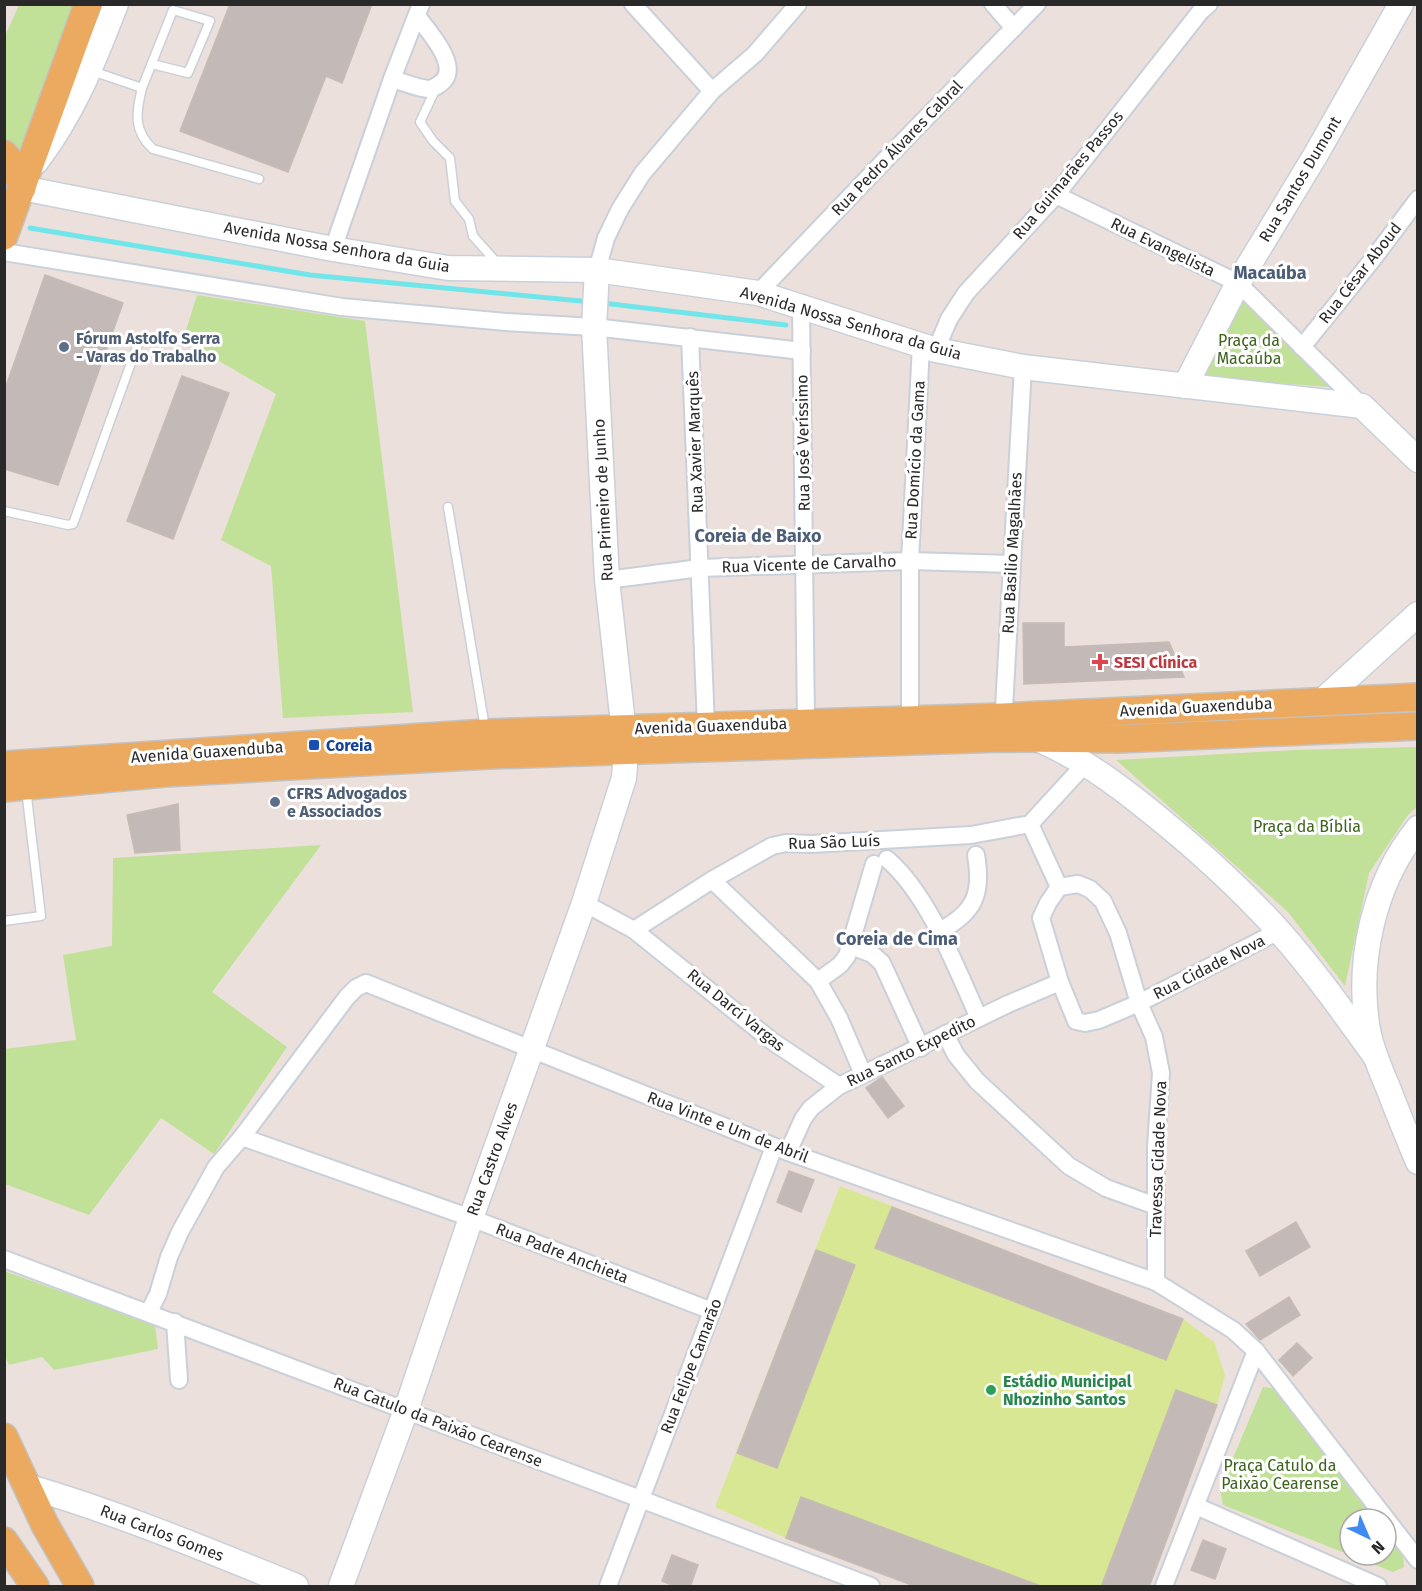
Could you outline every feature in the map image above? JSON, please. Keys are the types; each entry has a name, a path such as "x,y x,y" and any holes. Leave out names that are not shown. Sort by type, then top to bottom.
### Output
{"main road":[{"path":"4,236 24,182 78,67 88,4"},
{"path":"4,154 24,182"},
{"name":"Avenida Guaxenduba","path":"4,765 488,744 1003,728 1322,701 1418,697"},
{"path":"1118,739 1150,729 1297,724 1315,714 1322,701"},
{"name":"Avenida Guaxenduba","path":"624,740 706,726 910,720 1003,728 1035,738 1118,739 1418,726"},
{"name":"Avenida Guaxenduba","path":"15,787 488,744"},
{"path":"4,1437 45,1525 80,1587"},
{"path":"4,1541 36,1587"}],"street":[{"path":"78,67 116,4"},
{"path":"633,4 712,91"},
{"path":"597,277 606,238 620,209 642,174 712,91 755,54 798,4"},
{"path":"993,4 1014,28"},
{"name":"Rua Pedro Álvares Cabral","path":"758,293 1037,4"},
{"name":"Rua Santos Dumont","path":"1185,386 1238,283 1315,156 1401,4"},
{"name":"Rua Guimarães Passos","path":"928,347 966,293 1056,195 1200,7"},
{"path":"392,79 428,88 436,87 446,80 447,59 419,10"},
{"path":"333,249 392,79 419,10"},
{"name":"Avenida Nossa Senhora da Guia","path":"24,182 333,249 448,268 503,268 758,293 928,347 1023,367 1362,406"},
{"name":"Rua Evangelista","path":"1056,195 1238,283 1418,460"},
{"name":"Rua César Aboud","path":"1302,347 1418,199"},
{"path":"4,252 342,307 506,322 594,321 690,338 802,351"},
{"name":"Rua Primeiro de Junho","path":"597,277 594,321 608,580 624,740"},
{"name":"Rua José Veríssimo","path":"801,306 806,723"},
{"name":"Rua Xavier Marquês","path":"690,338 706,726"},
{"name":"Rua Domício da Gama","path":"910,720 910,561 928,347"},
{"name":"Rua Basilio Magalhães","path":"1003,728 1023,367"},
{"name":"Rua Vicente de Carvalho","path":"608,580 700,568 910,561 1012,564"},
{"path":"1322,701 1418,614"},
{"path":"1035,738 1086,763 1178,834 1237,886 1279,931 1330,994 1375,1056"},
{"name":"Rua Castro Alves","path":"341,1587 406,1410 531,1049 585,903 624,778 624,740"},
{"path":"1059,887 1030,824 1086,763"},
{"name":"Rua São Luís","path":"634,930 712,880 772,846 786,843 811,844 971,835 1030,824"},
{"path":"1416,1155 1375,1056 1368,1030 1364,987 1372,922 1385,880 1396,857 1418,828"},
{"path":"938,932 956,923 967,914 973,902 980,876 975,855"},
{"path":"818,981 840,965 847,956 859,911 881,862 900,870 915,891 938,932 979,1018"},
{"path":"712,880 818,981 838,1018 863,1074"},
{"name":"Rua Cidade Nova","path":"1139,1003 1118,933 1103,901 1090,889 1078,884 1059,887 1041,918 1060,982 1076,1021 1085,1023 1139,1003 1279,931"},
{"path":"585,903 634,930"},
{"name":"Rua Darcí Vargas","path":"634,930 772,1041 840,1086"},
{"path":"851,946 872,954 882,963 921,1048"},
{"name":"Rua Vinte e Um de Abril","path":"149,1312 159,1294 169,1257 180,1232 216,1167 242,1137 347,997 366,982 781,1149 1156,1282 1233,1330 1256,1351 1418,1560"},
{"name":"Rua Santo Expedito","path":"781,1149 812,1108 840,1086 921,1048 945,1034 1060,982"},
{"name":"Travessa Cidade Nova","path":"1139,1003 1154,1037 1161,1073 1156,1147 1156,1282"},
{"path":"945,1034 956,1055 977,1081 1069,1166 1106,1188 1156,1206"},
{"name":"Rua Padre Anchieta","path":"242,1137 471,1218 712,1311"},
{"name":"Rua Felipe Camarão","path":"608,1587 712,1311 781,1149"},
{"name":"Rua Catulo da Paixão Cearense","path":"4,1259 872,1587"},
{"path":"175,1322 178,1380"},
{"path":"1164,1587 1256,1351"},
{"name":"Rua Carlos Gomes","path":"26,1486 85,1503 134,1521 296,1587"},
{"path":"1196,1506 1378,1587"}],"lane":[{"path":"152,64 188,73 210,21 173,10 142,88 138,104 138,129 142,140 153,148 259,179"},
{"path":"78,67 142,88"},
{"path":"436,87 420,122 433,141 450,158 455,201 469,219 473,236 503,268"},
{"path":"4,511 68,525 73,524 140,338"},
{"path":"448,507 488,744"},
{"path":"4,921 41,916 15,787"},
{"path":"971,835 975,855"}],"green space":[{"path":"19,5 74,5 18,155 5,143 5,36"},
{"name":"Praça da Macaúba","path":"1240,294 1330,387 1199,377"},
{"path":"197,295 365,321 413,712 283,718 271,566 221,540 276,394 183,340"},
{"name":"Praça da Bíblia","path":"1417,747 1417,807 1408,815 1369,873 1345,986 1288,912 1116,760 1296,750"},
{"path":"321,845 212,992 287,1047 214,1154 161,1118 89,1215 5,1184 5,1049 76,1040 63,955 112,946 113,858"},
{"name":"Estádio Municipal Nhozinho Santos","path":"840,1186 1183,1319 1214,1342 1225,1375 1217,1405 1149,1586 917,1586 786,1538 715,1507"},
{"path":"4,1271 155,1325 158,1349 54,1370 42,1357 9,1365 5,1356"},
{"name":"Praça Catulo da Paixão Cearense","path":"1263,1387 1277,1389 1366,1507 1338,1507 1338,1550 1223,1505 1220,1489"},
{"path":"1398,1550 1403,1556 1404,1567 1393,1572 1381,1567 1398,1567"}],"building":[{"path":"230,4 372,4 342,83 326,76 288,172 180,131"},
{"name":"Fórum Astolfo Serra - Varas do Trabalho","path":"45,275 123,303 58,485 4,469 4,392"},
{"path":"182,376 229,393 173,539 127,521"},
{"name":"SESI Clínica","path":"1023,623 1064,623 1064,647 1169,642 1184,677 1024,684"},
{"path":"178,804 180,850 135,853 127,815"},
{"path":"882,1077 904,1106 888,1118 866,1088"},
{"path":"789,1171 814,1180 801,1212 777,1202"},
{"path":"892,1207 1183,1319 1166,1360 875,1248"},
{"path":"1296,1222 1310,1247 1260,1276 1246,1251"},
{"path":"816,1250 855,1265 777,1468 737,1453"},
{"path":"1289,1297 1300,1315 1260,1340 1246,1324"},
{"path":"1297,1343 1312,1358 1293,1376 1279,1360"},
{"path":"1176,1390 1217,1405 1149,1587 1101,1587"},
{"path":"801,1497 1038,1585 1037,1587 917,1587 786,1538"},
{"path":"1203,1540 1226,1549 1215,1579 1191,1570"},
{"path":"672,1555 698,1565 690,1587 677,1587 662,1581"}],"waterway":[{"path":"30,228 310,275 591,302"},
{"path":"603,303 786,325"}],"place":[{"name":"Fórum Astolfo Serra - Varas do Trabalho","path":"64,347"},
{"name":"SESI Clínica","path":"1100,662"},
{"name":"Coreia","path":"314,745"},
{"name":"CFRS Advogados e Associados","path":"275,802"},
{"name":"Estádio Municipal Nhozinho Santos","path":"991,1390"}],"district":[{"name":"Macaúba","path":"1270,273"},
{"name":"Coreia de Baixo","path":"758,536"},
{"name":"Coreia de Cima","path":"897,939"}]}
